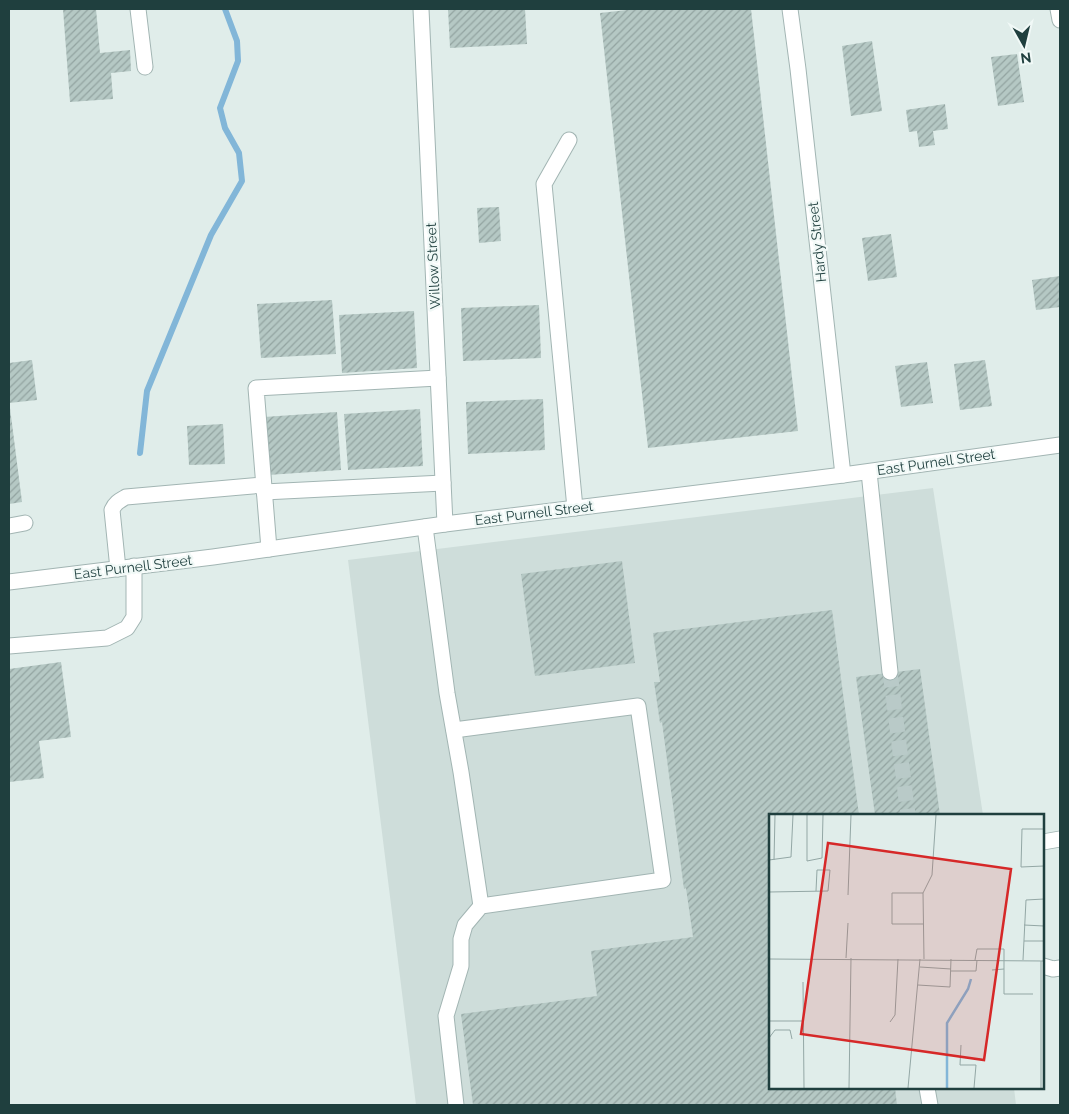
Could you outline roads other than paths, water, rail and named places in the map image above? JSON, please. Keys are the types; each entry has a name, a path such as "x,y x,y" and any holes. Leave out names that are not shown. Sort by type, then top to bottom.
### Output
{"street":[{"path":"138,9 145,67"},
{"name":"Willow Street","path":"421,9 445,524"},
{"name":"Hardy Street","path":"790,9 843,475"},
{"path":"1058,9 1060,20"},
{"path":"569,140 544,184 575,508"},
{"path":"269,549 256,388 438,378"},
{"name":"East Purnell Street","path":"9,582 269,549 445,524 869,472 1060,445"},
{"path":"869,472 890,672"},
{"path":"118,569 112,510 118,501 126,498 264,489 444,483"},
{"path":"9,526 25,523"},
{"path":"425,527 446,683 481,906"},
{"path":"9,646 108,638 126,628 134,617 134,566"},
{"path":"454,730 638,706 663,880 481,906 466,925 461,938 461,966 446,1016 456,1105"},
{"path":"1044,842 1060,839"},
{"path":"1044,966 1053,969 1060,968"},
{"path":"927,1089 930,1105"}],"waterway":[{"path":"140,453 147,391 211,235 242,181 239,153 225,128 220,108 238,61 237,41 225,9"}],"tunnel":[{"path":"890,672 908,814"}]}
